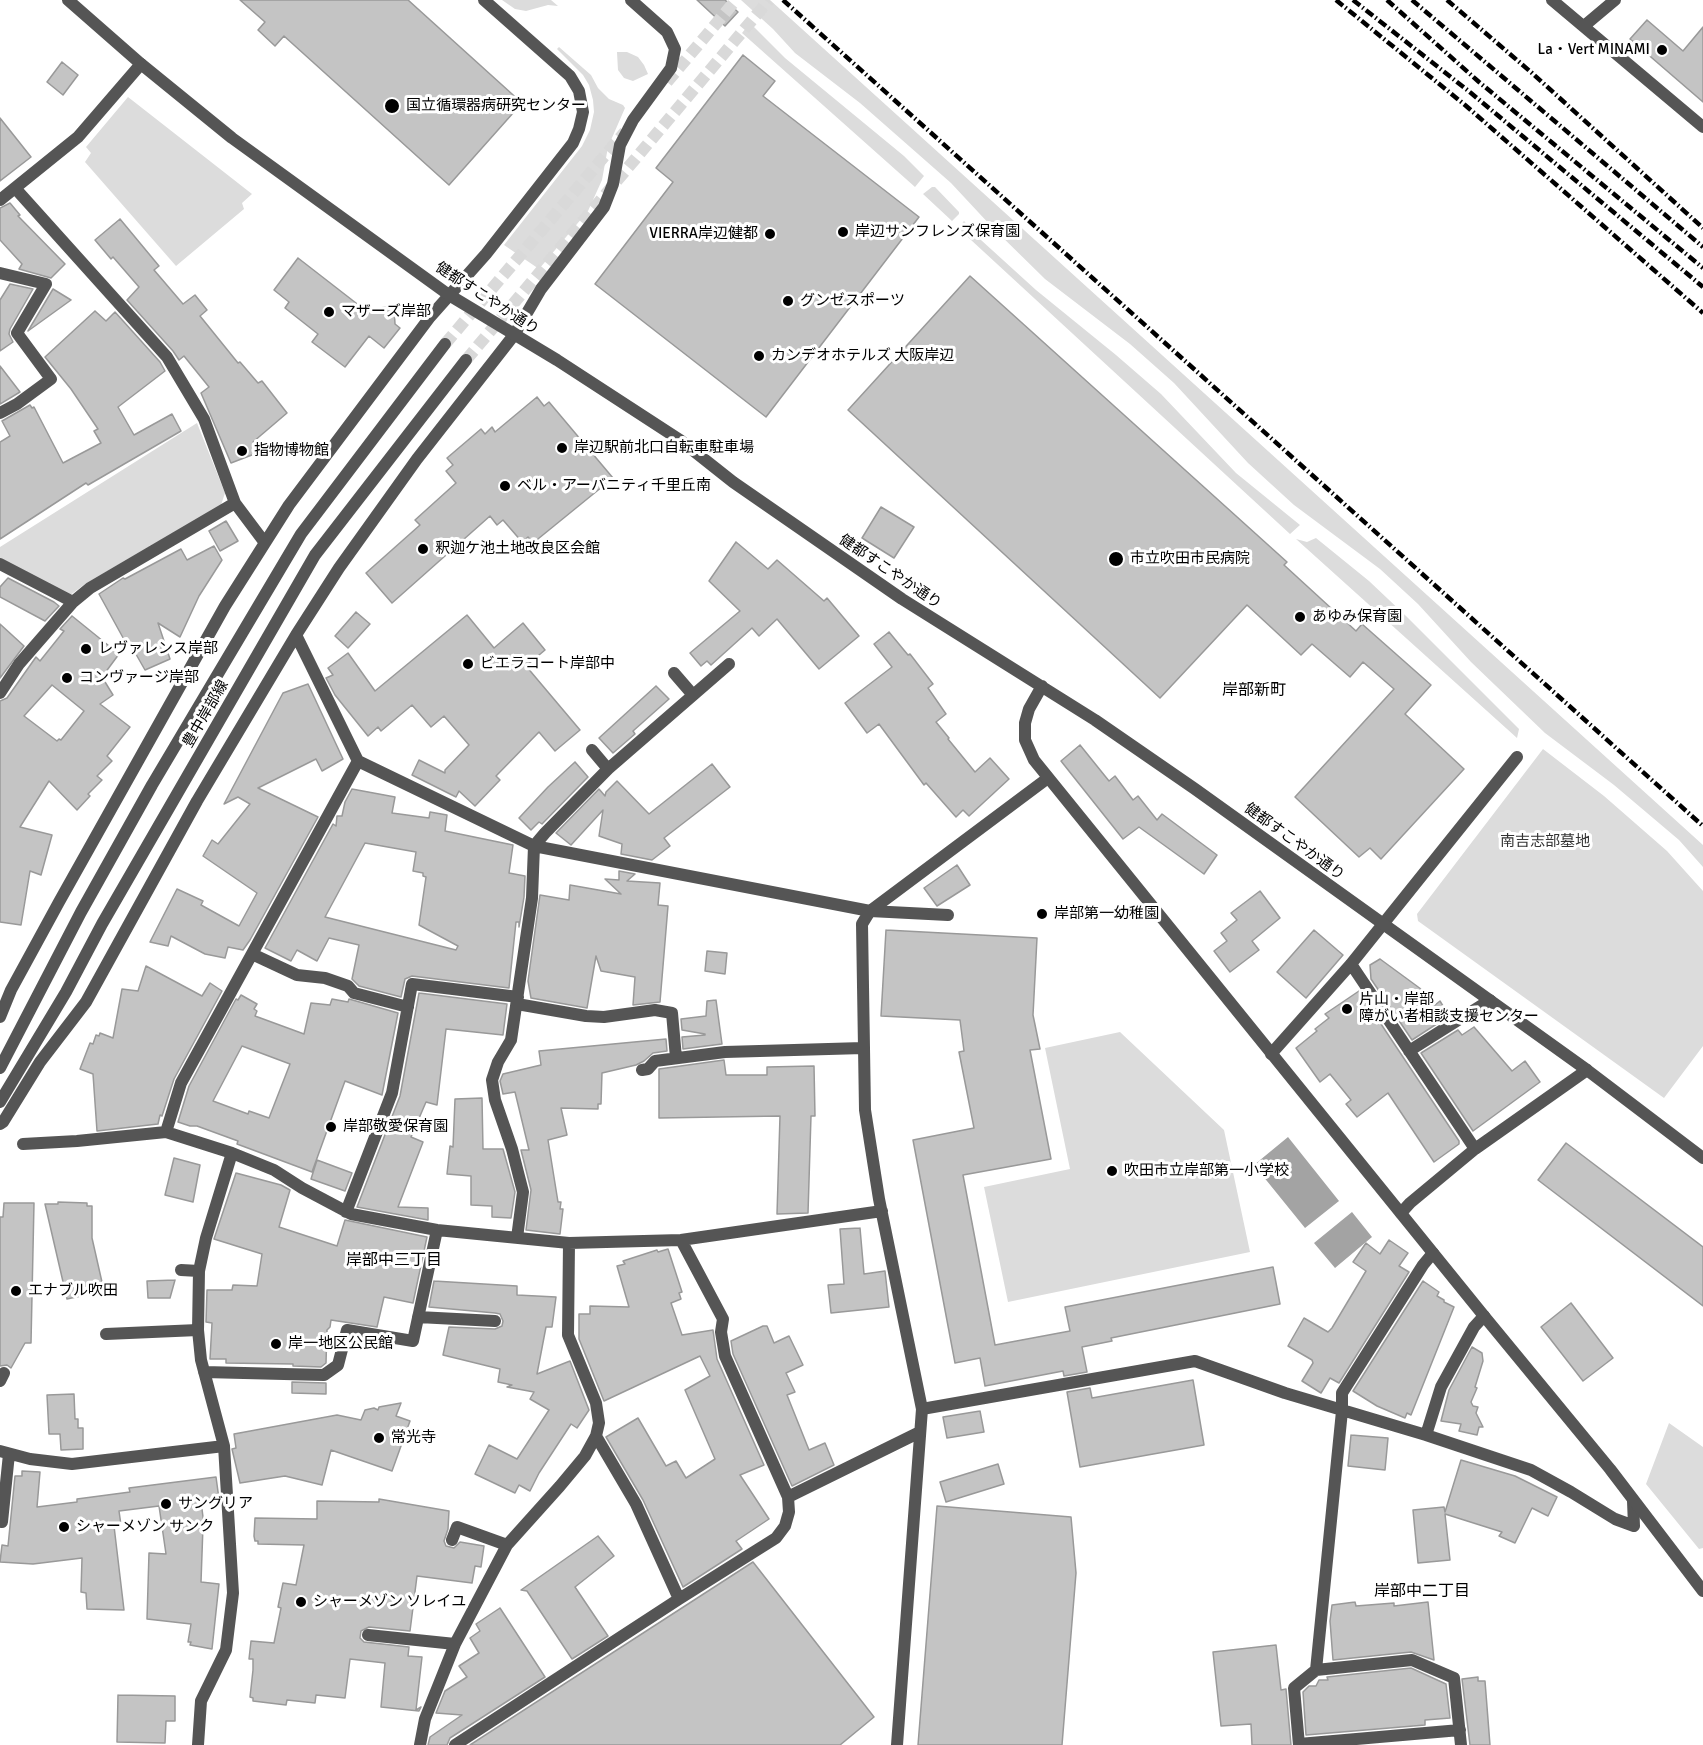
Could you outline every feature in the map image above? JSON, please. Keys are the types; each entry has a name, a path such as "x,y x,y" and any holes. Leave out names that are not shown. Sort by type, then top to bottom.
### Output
{"street":[{"name":"健都すこやか通り","path":"68,0 141,64 232,138 448,295 557,360 680,440 718,471 902,599 1042,686 1195,789 1587,1070 1703,1158"},
{"path":"0,1017 11,990 58,902 225,606 289,505 429,317 486,254 573,143 583,112 579,91 570,76 484,0"},
{"path":"0,1124 40,1062 86,1002 197,801 296,635 339,568 417,459 513,335 541,289 604,207 613,184 620,145 633,120 671,69 675,49 667,32 631,0"},
{"path":"1552,0 1703,127"},
{"path":"1584,26 1615,0"},
{"path":"0,200 78,137 141,64"},
{"path":"15,188 167,357 204,419 235,503 265,543"},
{"path":"0,273 46,284 17,333 51,379 17,404 0,413"},
{"name":"豊中岸部線","path":"0,1068 81,912 152,785 301,534 445,344"},
{"name":"豊中岸部線","path":"0,1102 66,992 102,924 315,555 466,360"},
{"path":"0,693 19,664 73,602 90,588 235,503"},
{"path":"0,564 73,602"},
{"path":"296,635 358,761 534,846 870,911 948,915"},
{"path":"517,1238 523,1192 512,1149 495,1100 492,1080 498,1062 511,1040 532,897 534,846 608,769 729,664"},
{"path":"674,673 693,695"},
{"path":"1042,686 1026,716 1024,735 1034,760 1610,1469 1703,1591"},
{"path":"592,750 608,769"},
{"path":"1271,1054 1351,964 1517,757"},
{"path":"166,1132 181,1083 358,761"},
{"path":"897,1745 922,1408 882,1211 865,1110 862,924 870,911 1048,778"},
{"path":"252,954 297,975 325,978 353,989 354,993 408,1007"},
{"path":"1351,964 1475,1149"},
{"path":"346,1212 392,1093 412,984 517,1001 586,1016 603,1017 655,1010 672,1013 676,1058"},
{"path":"1409,1051 1490,1000"},
{"path":"642,1070 648,1069 655,1060 747,1051 863,1048"},
{"path":"1401,1213 1475,1149 1587,1070"},
{"path":"23,1144 166,1132 232,1153 274,1170 346,1212 437,1230 568,1243 681,1239 882,1211"},
{"path":"198,1745 201,1701 226,1650 233,1593 224,1446 204,1372 198,1330 199,1271 206,1238 232,1153"},
{"path":"204,1372 324,1375 338,1365 347,1330 413,1341 437,1230"},
{"path":"455,1745 776,1538 788,1520 788,1497 725,1356 723,1319 681,1239"},
{"path":"420,1745 425,1719 455,1644 507,1545 585,1456 596,1436 599,1423 596,1402 568,1335 568,1243"},
{"path":"1316,1670 1342,1393 1423,1265 1433,1253"},
{"path":"181,1270 199,1271"},
{"path":"1426,1435 1441,1387 1474,1327 1484,1316"},
{"path":"418,1317 495,1321"},
{"path":"106,1334 198,1330"},
{"path":"922,1408 1195,1361 1342,1411 1426,1435 1531,1470 1615,1519 1634,1526 1633,1501"},
{"path":"788,1497 921,1432"},
{"path":"596,1436 636,1504 679,1599"},
{"path":"3,1522 4,1452 40,1461 72,1464 224,1446"},
{"path":"452,1540 457,1527 507,1545"},
{"path":"368,1635 455,1644"},
{"path":"1460,1730 1299,1744 1294,1688 1316,1670 1412,1660 1454,1678 1460,1730 1461,1745"}],"green space":[{"path":"502,0 551,0 558,6 548,5 526,11 515,9"},
{"path":"741,0 770,0 1703,845 1703,867 1679,840 1614,785 1545,733 1471,662 1418,604 1380,569 1294,505 1248,463 1174,383 1130,344 1045,279 951,183 860,103 795,53"},
{"path":"750,23 785,58 904,156 924,176 915,187 742,33"},
{"path":"559,47 591,75 598,88 609,99 625,108 608,147 602,180 588,211 539,269 504,245 582,146 590,130 594,112 589,85 583,75 557,49"},
{"path":"617,52 627,52 638,57 648,74 633,81 624,78 618,70"},
{"path":"128,97 252,194 242,203 244,209 176,266 85,162 91,153 86,147"},
{"path":"935,187 959,212 952,221 923,194"},
{"path":"964,221 981,240 1036,290 1161,394 1236,473 1300,525 1290,534 958,228"},
{"path":"197,423 225,493 221,505 85,584 69,596 0,560 0,547"},
{"path":"1316,538 1369,581 1406,616 1519,729 1517,738 1296,539 1307,542"},
{"name":"南吉志部墓地","path":"1543,749 1604,796 1667,851 1703,891 1703,1046 1664,1098 1418,921 1417,914"},
{"path":"1120,1032 1224,1130 1250,1252 1008,1302 984,1187 1070,1169 1045,1048"},
{"path":"1669,1423 1703,1447 1703,1548 1699,1549 1646,1484"}],"shaded area":[{"path":"1288,1137 1339,1201 1305,1228 1254,1165"},
{"path":"1352,1212 1372,1237 1335,1268 1314,1243"}],"building":[{"path":"240,0 408,0 522,103 449,185 284,36 275,46 258,30 265,22"},
{"path":"697,0 725,0 738,12 725,26"},
{"name":"La・Vert MINAMI","path":"1647,20 1683,51 1703,27 1703,102 1630,39"},
{"name":"VIERRA岸辺健都","path":"743,55 775,81 763,96 919,217 766,417 595,284 673,182 656,168"},
{"path":"62,62 78,75 63,95 47,82"},
{"path":"0,118 31,157 0,181"},
{"path":"10,203 20,215 18,216 65,264 51,278 19,269 22,264 0,240 0,208"},
{"path":"120,219 159,266 154,270 183,304 195,295 207,310 200,316 238,363 240,362 258,383 262,381 287,413 253,442 257,453 231,463 201,393 209,387 184,356 179,360 127,300 139,287 95,240"},
{"name":"マザーズ岸部","path":"298,258 365,310 394,306 395,324 400,328 384,348 369,336 345,367 312,342 318,334 285,308 289,302 274,290"},
{"path":"970,276 1287,562 1284,565 1356,631 1362,624 1431,685 1405,714 1464,769 1381,859 1370,848 1359,857 1295,797 1394,689 1363,662 1350,677 1312,644 1301,655 1247,605 1160,698 848,410"},
{"path":"10,284 33,289 10,329 9,334 13,342 0,351 0,300"},
{"path":"53,289 71,300 28,331"},
{"path":"95,311 106,321 115,312 160,362 165,371 118,407 134,435 172,414 181,431 88,485 86,483 0,539 0,442 10,436 2,421 30,405 34,407 63,463 101,443 94,431 98,429 71,389 45,357"},
{"path":"0,366 20,392 0,404"},
{"path":"537,397 544,406 549,402 613,478 533,543 528,537 522,542 503,520 497,525 490,516 392,603 366,573 420,525 415,520 456,483 446,471 453,465 447,458 481,429 485,434 492,427 495,432"},
{"path":"881,507 914,527 894,558 862,538"},
{"path":"226,521 238,541 220,551 209,531"},
{"path":"736,542 768,569 777,560 824,601 827,598 859,636 819,669 777,619 759,636 752,628 711,665 707,661 701,666 690,653 740,611 709,581"},
{"path":"214,546 222,560 199,596 180,637 158,623 170,659 145,670 129,642 127,645 99,594 123,578 181,549 187,560"},
{"path":"8,578 59,606 45,621 0,597 0,587"},
{"path":"356,612 370,624 348,648 335,636"},
{"path":"467,615 494,648 523,623 545,650 526,666 580,730 555,751 539,732 496,776 500,780 475,806 459,791 456,797 412,775 419,760 445,773 445,770 469,745 444,716 431,727 412,705 381,731 378,727 368,736 335,695 326,678 333,675 328,668 348,653 375,691"},
{"path":"72,616 119,654 102,677 113,695 100,704 130,727 107,756 112,761 97,776 102,780 77,810 49,781 20,827 52,835 41,875 30,871 21,925 0,922 0,701 7,698 36,657 40,661 64,631 60,629","holes":["52,685 84,711 61,740 57,741 24,716"]},
{"path":"0,624 24,646 0,678"},
{"path":"889,632 908,655 910,654 933,684 928,688 946,714 936,722 948,739 975,772 990,758 1009,779 969,816 963,810 956,817 926,783 924,785 879,724 867,733 845,703 892,667 874,644"},
{"path":"308,684 343,759 322,771 316,759 258,788 318,817 250,940 243,950 228,947 225,958 205,954 171,936 168,946 150,942 177,889 203,901 201,905 239,926 257,893 203,856 212,840 218,844 250,804 238,797 224,804 283,693"},
{"path":"656,686 669,699 633,731 635,734 613,753 599,738"},
{"path":"1080,745 1109,781 1115,776 1133,800 1138,796 1157,820 1162,814 1217,855 1204,874 1139,827 1123,839 1061,761"},
{"path":"575,762 588,777 542,824 539,822 531,830 519,818"},
{"path":"712,764 730,787 664,838 670,846 652,860 621,854 622,844 599,836 603,810 571,845 556,833 599,789 605,796 617,781 649,814"},
{"path":"352,789 395,797 392,813 429,818 430,812 447,815 445,831 513,845 509,873 525,876 519,927 519,922 516,922 509,988 412,976 405,979 401,997 359,986 352,979 359,945 329,938 317,961 297,950 291,961 265,948 333,824 336,826 337,816 342,816 345,802","holes":["365,843 416,852 413,871 423,873 426,877 419,925 458,946 456,950 325,917"]},
{"path":"957,865 970,885 937,906 924,888"},
{"path":"619,871 635,874 627,881 660,883 658,905 668,906 660,1002 633,1005 635,977 601,971 596,956 587,1008 531,998 528,981 540,895 569,900 570,885 621,894 605,879 619,880"},
{"path":"1260,891 1280,918 1252,941 1259,950 1230,972 1214,951 1227,941 1221,933 1237,920 1231,913"},
{"path":"886,930 1037,938 1033,1015 1040,1049 1030,1050 1051,1159 963,1175 995,1345 1070,1331 1065,1307 1273,1267 1280,1304 1111,1338 1112,1341 1082,1347 1087,1372 1064,1376 1063,1371 985,1386 980,1358 955,1363 913,1140 974,1128 959,1052 964,1051 960,1020 881,1016"},
{"path":"1314,930 1343,955 1306,998 1277,972"},
{"path":"707,951 727,953 725,974 705,971"},
{"path":"1380,959 1425,992 1435,1005 1440,1001 1449,1016 1412,1040 1371,979 1370,965"},
{"path":"146,966 202,996 210,983 222,991 174,1079 158,1124 97,1131 93,1074 80,1069 90,1043 93,1044 96,1035 99,1036 100,1033 113,1038 122,989 138,991"},
{"path":"1359,991 1459,1141 1459,1144 1434,1162 1388,1093 1357,1117 1346,1104 1351,1100 1330,1074 1320,1082 1296,1048 1329,1018 1325,1014"},
{"path":"419,993 507,1004 503,1035 446,1029 437,1105 426,1102 411,1137 423,1142 398,1207 428,1208 428,1220 357,1207 400,1096"},
{"path":"241,995 257,1004 254,1009 257,1011 255,1016 304,1034 311,1003 330,1005 332,999 348,1002 349,999 398,1013 382,1095 345,1081 312,1172 237,1144 238,1141 197,1126 178,1122 189,1086 236,999 238,1000","holes":["242,1046 290,1064 269,1118 249,1111 248,1114 213,1101"]},
{"path":"716,1000 722,1044 683,1049 682,1037 705,1034 682,1030 681,1019 706,1016 707,1001"},
{"path":"1474,1027 1512,1071 1525,1061 1540,1082 1473,1131 1421,1053 1458,1030 1462,1035"},
{"path":"666,1039 667,1051 653,1053 636,1065 602,1073 601,1104 598,1104 598,1109 561,1108 567,1135 548,1140 558,1202 561,1202 560,1209 563,1209 560,1234 526,1230 531,1190 521,1150 529,1150 515,1092 503,1094 500,1081 503,1074 541,1065 539,1051"},
{"path":"724,1060 726,1075 767,1075 767,1067 814,1066 815,1116 811,1116 808,1213 777,1214 780,1116 659,1118 659,1069"},
{"path":"482,1098 483,1149 503,1149 515,1192 511,1218 492,1217 492,1206 471,1205 471,1176 447,1174 450,1146 453,1147 455,1099"},
{"path":"1566,1143 1703,1247 1703,1306 1538,1180"},
{"path":"174,1158 200,1165 193,1202 165,1195"},
{"path":"317,1160 352,1173 345,1191 311,1179"},
{"path":"236,1173 281,1185 290,1190 279,1227 337,1246 345,1220 427,1237 413,1303 384,1297 377,1327 331,1320 327,1330 326,1363 321,1367 293,1366 293,1364 226,1363 226,1359 210,1359 212,1323 206,1322 207,1290 232,1290 233,1285 257,1286 262,1254 214,1239"},
{"path":"58,1202 87,1203 87,1206 92,1206 92,1238 104,1291 67,1299 45,1204 58,1204"},
{"name":"エナブル吹田","path":"4,1203 34,1203 31,1343 25,1343 11,1368 7,1365 0,1366 0,1217 3,1217"},
{"path":"860,1228 864,1274 885,1271 889,1307 831,1313 828,1285 844,1284 840,1229"},
{"path":"1389,1240 1408,1253 1399,1266 1409,1272 1339,1383 1330,1378 1321,1393 1302,1381 1313,1363 1312,1360 1288,1346 1304,1318 1328,1332 1332,1328 1366,1271 1353,1262 1366,1243 1380,1254"},
{"path":"668,1249 682,1292 679,1293 681,1299 671,1303 682,1335 713,1330 717,1359 764,1465 740,1475 769,1519 736,1541 742,1549 683,1587 643,1500 606,1437 638,1418 666,1466 676,1461 686,1478 715,1459 685,1390 710,1376 700,1356 604,1401 579,1339 579,1314 590,1314 590,1306 629,1307 617,1266 625,1264 623,1261 657,1250 658,1252"},
{"path":"175,1280 170,1298 148,1298 147,1281"},
{"path":"434,1281 517,1286 517,1295 556,1297 552,1327 546,1327 537,1374 570,1361 589,1410 577,1428 571,1424 530,1491 519,1485 515,1493 475,1474 489,1445 517,1459 549,1410 530,1399 534,1392 507,1387 512,1385 498,1382 500,1369 443,1355 449,1327 495,1329 502,1326 503,1321 500,1314 495,1313 429,1307"},
{"path":"1423,1281 1439,1292 1437,1296 1444,1302 1454,1307 1411,1415 1407,1413 1405,1418 1377,1406 1353,1391"},
{"path":"1571,1303 1613,1358 1583,1381 1541,1327"},
{"path":"767,1326 774,1343 789,1336 803,1365 786,1373 795,1392 787,1395 809,1450 825,1443 834,1465 792,1486 733,1354 731,1341"},
{"path":"1472,1347 1482,1353 1483,1361 1475,1387 1477,1388 1471,1402 1473,1406 1478,1407 1476,1413 1483,1427 1479,1427 1477,1435 1459,1431 1461,1424 1441,1421 1449,1390"},
{"path":"1193,1380 1204,1445 1080,1467 1067,1392 1090,1388 1092,1398"},
{"path":"292,1382 326,1383 326,1394 292,1393"},
{"path":"74,1394 75,1419 78,1419 78,1428 83,1428 83,1449 61,1450 60,1434 49,1434 47,1395"},
{"path":"401,1403 396,1416 410,1421 392,1471 331,1450 322,1485 285,1476 240,1483 232,1449 236,1448 234,1434 337,1415 361,1420 365,1410 374,1408 378,1410 379,1407"},
{"path":"980,1411 984,1432 947,1438 943,1417"},
{"path":"1351,1435 1388,1438 1385,1470 1348,1466"},
{"path":"1461,1460 1515,1476 1557,1497 1548,1516 1532,1508 1515,1543 1499,1536 1502,1532 1445,1514 1450,1560 1418,1563 1413,1510 1444,1507 1445,1512"},
{"path":"998,1464 1004,1484 946,1502 940,1482"},
{"path":"22,1471 40,1472 37,1507 130,1492 129,1488 216,1477 219,1499 201,1501 204,1525 201,1582 219,1584 212,1649 190,1645 191,1642 188,1642 191,1624 147,1619 149,1553 166,1554 159,1506 119,1511 121,1525 114,1526 124,1610 87,1609 86,1593 81,1592 82,1558 33,1564 0,1562 2,1545 8,1546 15,1476 22,1476"},
{"path":"379,1499 449,1511 448,1529 444,1541 446,1546 454,1548 460,1542 484,1546 481,1567 475,1566 472,1583 417,1576 410,1631 369,1627 361,1631 360,1638 364,1642 409,1647 408,1656 422,1657 416,1710 421,1707 419,1711 381,1707 385,1663 350,1659 345,1698 316,1695 315,1703 287,1700 286,1705 253,1701 250,1697 253,1670 253,1659 249,1659 251,1641 274,1643 283,1583 296,1585 304,1545 258,1544 254,1536 255,1518 317,1519 317,1501 379,1502"},
{"path":"937,1506 1071,1517 1076,1573 1062,1745 918,1745"},
{"path":"598,1536 614,1556 575,1587 608,1636 572,1659 527,1591 521,1590"},
{"path":"753,1562 874,1717 840,1745 470,1745"},
{"path":"1355,1602 1356,1606 1394,1603 1394,1606 1428,1602 1434,1660 1411,1652 1333,1660 1330,1621 1332,1605"},
{"path":"500,1608 545,1677 450,1738 447,1745 428,1745 430,1737 462,1715 436,1713 445,1691 467,1677 459,1666 479,1653 470,1638 480,1631 476,1624"},
{"path":"1276,1645 1281,1690 1286,1689 1291,1745 1252,1745 1251,1724 1221,1726 1213,1652"},
{"path":"1411,1668 1446,1684 1450,1718 1425,1720 1425,1725 1306,1735 1303,1692 1309,1686 1316,1686 1319,1680 1328,1680 1327,1677"},
{"path":"1478,1677 1478,1681 1485,1681 1490,1745 1470,1745 1462,1679"},
{"path":"118,1695 175,1696 175,1721 166,1721 165,1743 117,1742"}],"tunnel":[{"path":"667,82 736,0"},
{"path":"466,360 769,0"},
{"path":"445,344 625,132"}],"railway":[{"path":"783,0 1703,826"},
{"path":"1336,0 1465,105 1703,313"},
{"path":"1353,0 1471,93 1703,287"},
{"path":"1387,0 1479,82 1703,268"},
{"path":"1412,0 1703,247"},
{"path":"1447,0 1532,73 1703,228"}],"place":[{"name":"La・Vert MINAMI","path":"1662,50"},
{"name":"国立循環器病研究センター","path":"392,106"},
{"name":"岸辺サンフレンズ保育園","path":"843,232"},
{"name":"VIERRA岸辺健都","path":"770,234"},
{"name":"グンゼスポーツ","path":"788,301"},
{"name":"マザーズ岸部","path":"329,312"},
{"name":"カンデオホテルズ 大阪岸辺","path":"759,356"},
{"name":"岸辺駅前北口自転車駐車場","path":"562,448"},
{"name":"指物博物館","path":"242,451"},
{"name":"ベル・アーバニティ千里丘南","path":"505,486"},
{"name":"釈迦ケ池土地改良区会館","path":"423,549"},
{"name":"市立吹田市民病院","path":"1116,559"},
{"name":"あゆみ保育園","path":"1300,617"},
{"name":"レヴァレンス岸部","path":"86,649"},
{"name":"ビエラコート岸部中","path":"468,664"},
{"name":"コンヴァージ岸部","path":"67,678"},
{"name":"岸部第一幼稚園","path":"1042,914"},
{"name":"片山・岸部 障がい者相談支援センター","path":"1347,1009"},
{"name":"岸部敬愛保育園","path":"331,1127"},
{"name":"吹田市立岸部第一小学校","path":"1112,1171"},
{"name":"エナブル吹田","path":"16,1291"},
{"name":"岸一地区公民館","path":"276,1344"},
{"name":"常光寺","path":"379,1438"},
{"name":"サングリア","path":"166,1504"},
{"name":"シャーメゾン サンク","path":"64,1527"},
{"name":"シャーメゾン ソレイユ","path":"301,1602"}],"district":[{"name":"岸部新町","path":"1254,691"},
{"name":"岸部中三丁目","path":"394,1261"},
{"name":"岸部中二丁目","path":"1422,1592"}]}
